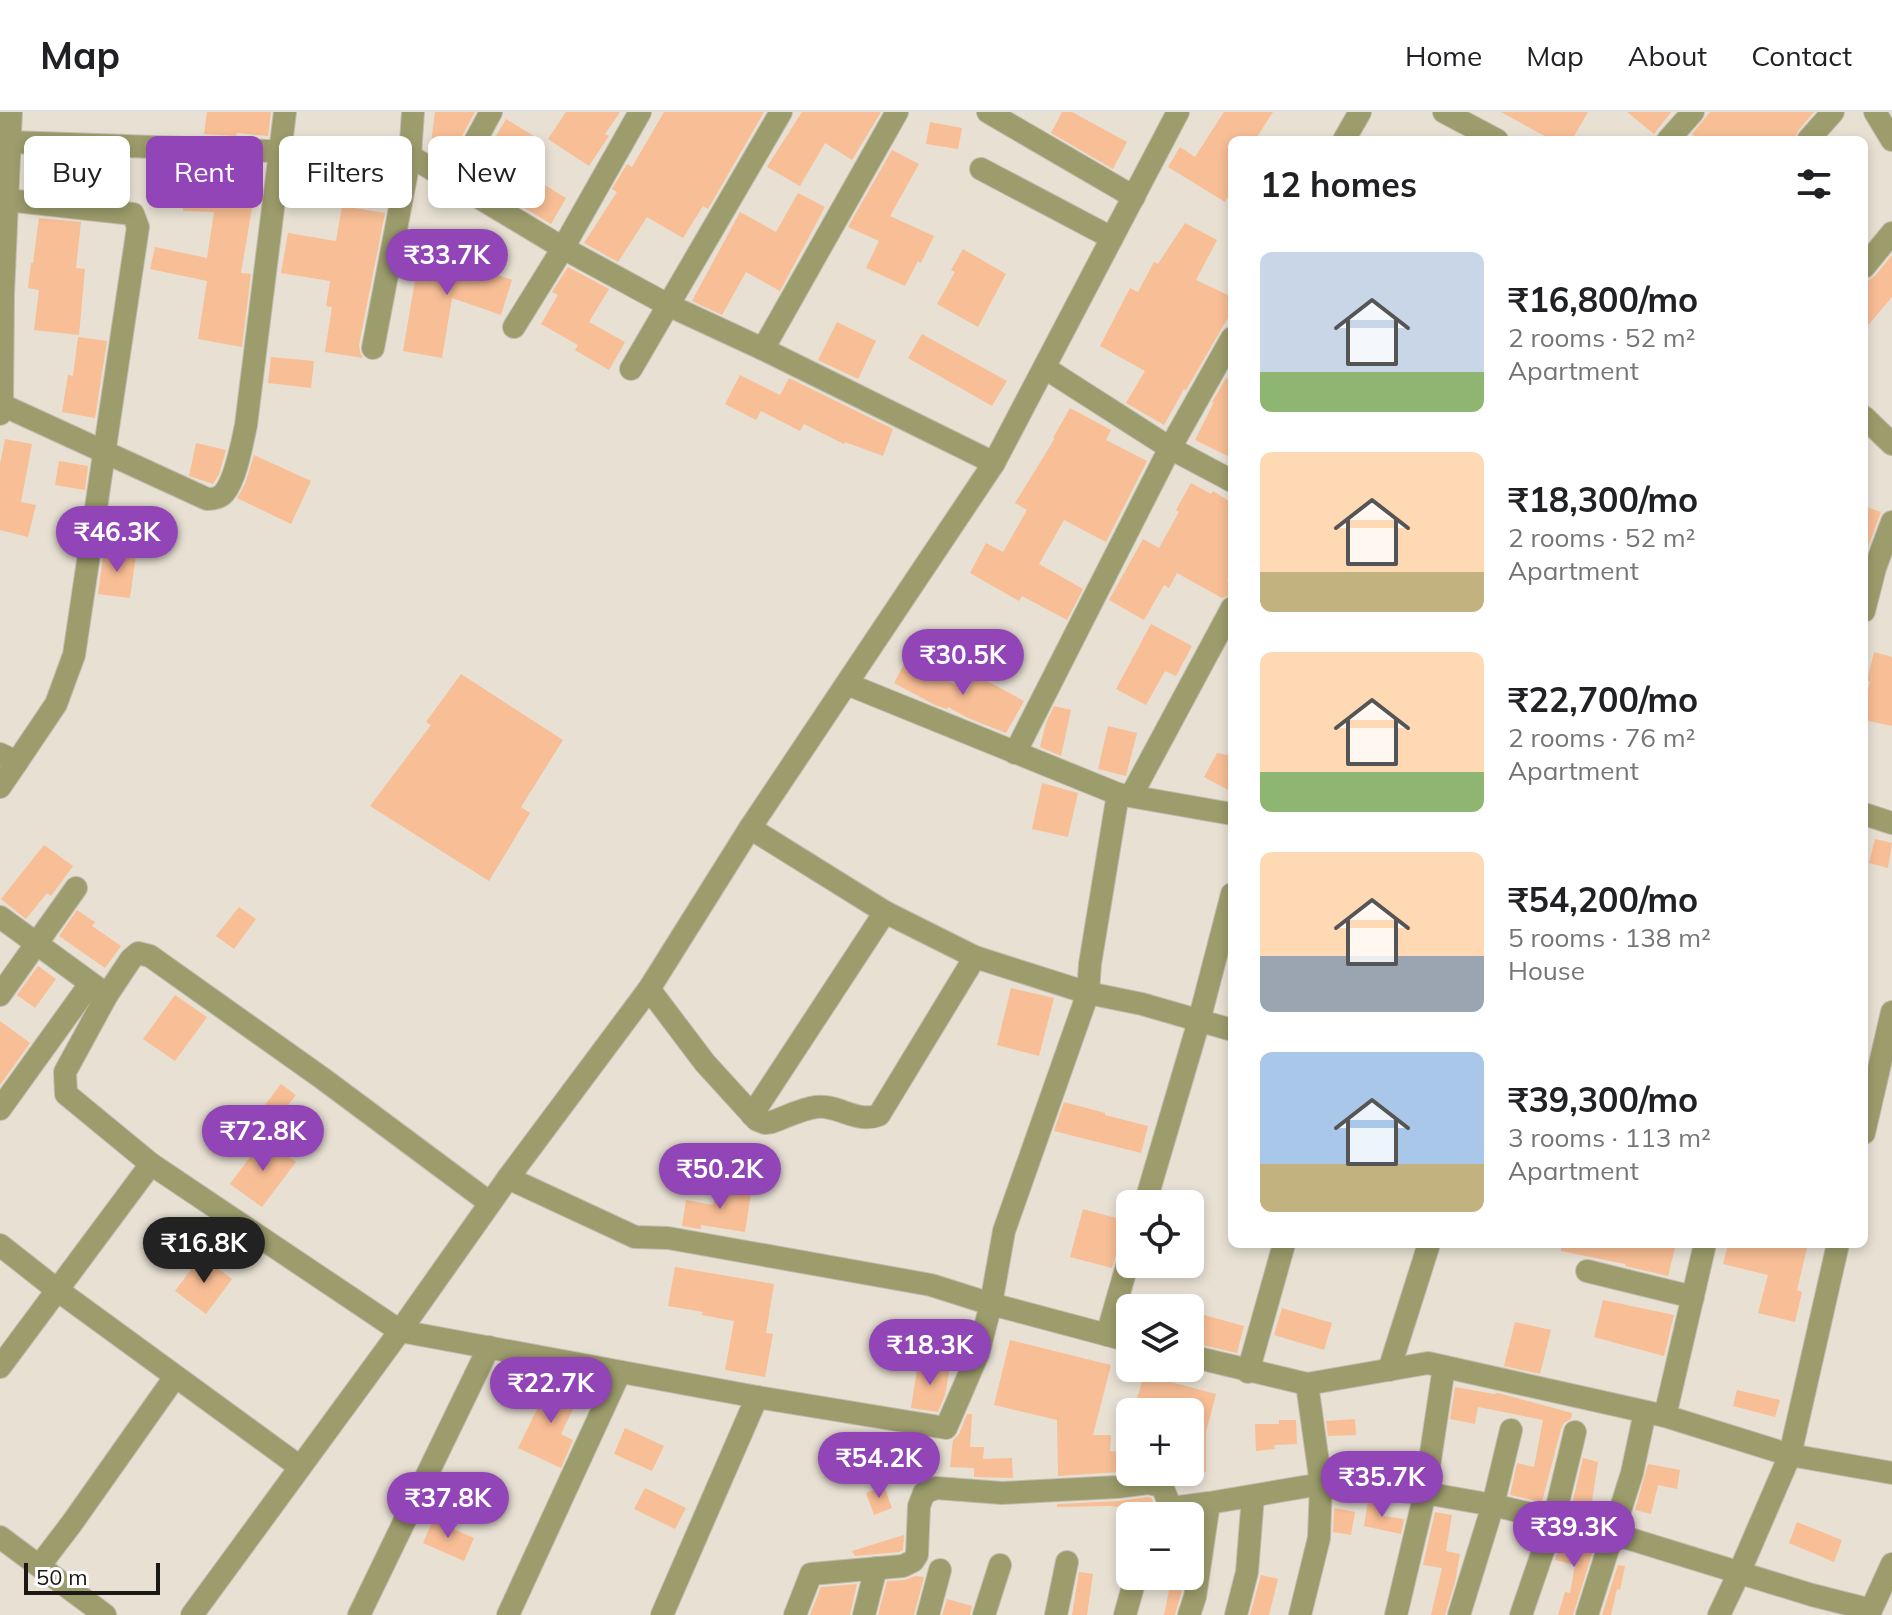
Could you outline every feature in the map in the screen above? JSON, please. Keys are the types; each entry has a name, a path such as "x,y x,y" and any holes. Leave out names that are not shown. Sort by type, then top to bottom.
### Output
{"street":[{"path":"11,112 1,408 207,499 215,499 224,493 237,466 246,425 279,167"},
{"path":"283,136 285,112"},
{"path":"411,136 413,112"},
{"path":"478,136 491,112"},
{"path":"514,327 640,112"},
{"path":"631,369 781,112"},
{"path":"763,349 897,112"},
{"path":"988,112 1014,118 1134,197"},
{"path":"192,1615 508,1178 649,989 750,828 994,463 1178,112"},
{"path":"1346,136 1360,112"},
{"path":"1444,112 1489,136"},
{"path":"1672,136 1693,112"},
{"path":"1812,136 1833,112"},
{"path":"1875,112 1892,140"},
{"path":"10,142 279,151"},
{"path":"981,169 1112,238"},
{"path":"0,787 8,758 56,704 74,655 138,227 133,214 7,200"},
{"path":"373,348 400,208"},
{"path":"496,208 668,305 994,463"},
{"path":"1868,262 1892,233"},
{"path":"1015,753 1170,448 1228,345"},
{"path":"1045,368 1170,448 1228,479"},
{"path":"1868,421 1892,444"},
{"path":"1870,567 1892,522"},
{"path":"98,990 65,1072 66,1094 151,1164 400,1331 757,1397 946,1428 978,1354 1004,1231 1088,993 1090,964 1124,795 1228,615"},
{"path":"847,684 1124,795 1228,813"},
{"path":"1868,815 1892,823"},
{"path":"750,828 885,912 975,957 1088,993 1142,1004 1228,1029"},
{"path":"0,995 76,888"},
{"path":"1149,1190 1228,909"},
{"path":"752,1115 885,912"},
{"path":"0,917 98,990"},
{"path":"0,1109 98,990 138,953 150,956 322,1078 490,1203"},
{"path":"649,989 705,1063 757,1120 765,1123 815,1107 871,1118 879,1115 975,957"},
{"path":"1868,1116 1892,1012"},
{"path":"0,1367 151,1164"},
{"path":"508,1178 635,1237 668,1238 931,1285 1116,1337"},
{"path":"0,1245 300,1467"},
{"path":"1248,1372 1283,1248"},
{"path":"1389,1370 1428,1248"},
{"path":"1587,1615 1693,1297 1704,1248"},
{"path":"1719,1615 1790,1455 1837,1248"},
{"path":"1587,1271 1693,1297"},
{"path":"1107,1335 1123,1278"},
{"path":"359,1615 489,1347"},
{"path":"1204,1360 1307,1384 1428,1363 1655,1414 1790,1455 1892,1473"},
{"path":"1396,1615 1425,1493 1444,1367"},
{"path":"508,1615 620,1372"},
{"path":"40,1565 175,1377"},
{"path":"1300,1615 1319,1538 1321,1484 1307,1384"},
{"path":"662,1615 757,1397"},
{"path":"1459,1615 1493,1505 1511,1430"},
{"path":"1521,1615 1554,1519 1575,1432"},
{"path":"795,1615 811,1574 903,1566 916,1559 919,1506 924,1493 936,1488 1002,1493 1148,1483 1162,1486 1163,1502"},
{"path":"1204,1504 1321,1484 1425,1493 1493,1505 1614,1534 1870,1613 1892,1564"},
{"path":"1236,1615 1247,1572 1253,1496"},
{"path":"1189,1615 1195,1597 1209,1503"},
{"path":"0,1537 105,1615"},
{"path":"1056,1615 1067,1562"},
{"path":"984,1615 1000,1565"},
{"path":"864,1615 876,1568"},
{"path":"928,1615 940,1570"},
{"path":"1125,1615 1132,1590"}],"building":[{"path":"207,112 271,112 268,136 204,134"},
{"path":"435,112 475,112 462,136 432,136"},
{"path":"566,112 620,112 605,134 609,136 589,166 548,139"},
{"path":"664,112 764,112 708,209 703,206 683,238 647,217 618,262 584,243 617,192 612,189 627,164 632,167"},
{"path":"802,112 881,112 852,160 825,143 800,186 767,167"},
{"path":"1062,112 1072,112 1127,142 1113,169 1051,133"},
{"path":"1224,112 1273,112 1258,136 1228,136 1228,197 1225,202 1168,167 1180,147 1195,157"},
{"path":"1501,112 1588,112 1574,136 1545,136"},
{"path":"1627,112 1671,112 1654,134"},
{"path":"1710,112 1814,112 1796,136 1692,134"},
{"path":"506,119 534,136 496,136"},
{"path":"930,122 962,128 958,149 926,144"},
{"path":"892,150 919,164 890,216 934,236 905,286 866,268 879,241 848,227"},
{"path":"545,185 566,198 551,224 525,208 545,208"},
{"path":"798,193 825,207 780,291 746,272 722,315 692,301 740,212 776,232"},
{"path":"183,208 252,208 241,273 251,274 242,347 198,339 207,281 150,269 155,247 207,258 214,212 183,211"},
{"path":"342,208 385,213 359,345 363,358 325,352 332,307 326,306 330,281 281,273 288,233 336,241"},
{"path":"39,218 81,222 76,268 85,269 79,335 34,330 39,290 28,288"},
{"path":"1185,223 1217,240 1196,280 1228,295 1228,318 1164,425 1126,403 1145,371 1100,346 1130,288 1138,292 1154,262 1158,264"},
{"path":"421,245 459,251 458,261 512,280 501,315 452,298 442,358 403,351"},
{"path":"963,249 1006,274 978,327 937,304 955,272 951,270"},
{"path":"1892,255 1892,297 1868,325 1868,280"},
{"path":"568,267 609,289 589,322 625,342 609,370 575,350 578,345 541,324 558,295 552,292"},
{"path":"837,322 876,341 858,379 818,360"},
{"path":"922,334 1007,381 992,406 908,358"},
{"path":"78,337 107,341 95,418 62,412 68,375 73,376"},
{"path":"271,357 314,361 311,388 268,383"},
{"path":"740,375 780,395 789,378 893,429 883,456 844,444 804,424 800,431 761,411 756,420 725,404"},
{"path":"1228,379 1228,456 1195,440 1212,402"},
{"path":"1070,408 1111,430 1106,440 1147,461 1106,542 1064,520 1039,564 1083,589 1067,620 1022,596 1019,601 970,573 986,543 1003,552 1027,510 1015,503"},
{"path":"5,439 32,444 21,502 36,505 28,537 0,530 0,464"},
{"path":"196,443 226,450 213,484 189,476"},
{"path":"254,455 311,481 291,524 237,498"},
{"path":"59,461 88,466 85,490 55,485"},
{"path":"1191,483 1228,500 1228,596 1222,598 1177,573 1169,588 1164,585 1144,620 1109,600 1143,539 1159,548 1179,512 1176,510"},
{"path":"1868,507 1881,512 1868,547"},
{"path":"104,551 136,555 130,598 98,594"},
{"path":"1151,624 1192,646 1176,676 1165,671 1146,705 1116,689"},
{"path":"1874,652 1892,657 1892,726 1868,721 1868,677"},
{"path":"907,659 967,691 976,675 1024,701 1006,733 948,707 935,705 894,683"},
{"path":"461,674 563,740 521,807 530,813 489,881 370,806 431,725 426,722"},
{"path":"1054,706 1071,710 1061,756 1040,747"},
{"path":"1108,726 1137,733 1126,776 1098,769"},
{"path":"1217,753 1228,755 1228,790 1204,777"},
{"path":"1042,783 1078,793 1068,837 1032,829"},
{"path":"1875,839 1892,843 1888,868 1869,863"},
{"path":"44,845 73,866 51,896 47,893 26,919 1,899"},
{"path":"239,907 256,919 234,949 216,936"},
{"path":"77,910 95,922 92,926 121,946 105,968 59,936"},
{"path":"38,966 56,979 35,1008 17,995"},
{"path":"1011,988 1054,998 1039,1056 997,1045"},
{"path":"175,995 207,1017 175,1061 143,1039"},
{"path":"0,1021 30,1043 0,1085"},
{"path":"281,1084 296,1095 268,1131 253,1120"},
{"path":"1064,1102 1148,1126 1141,1153 1054,1131"},
{"path":"264,1138 296,1162 262,1207 230,1184"},
{"path":"716,1188 751,1193 745,1232 701,1225 701,1229 682,1226 686,1200 713,1205"},
{"path":"1083,1209 1116,1218 1116,1255 1112,1268 1070,1257"},
{"path":"1561,1248 1675,1248 1668,1276 1561,1251"},
{"path":"1727,1248 1807,1248 1797,1290 1802,1292 1795,1322 1758,1313 1768,1275 1723,1264"},
{"path":"201,1256 232,1279 206,1314 175,1291"},
{"path":"675,1267 774,1284 766,1333 773,1334 765,1377 725,1370 734,1321 668,1306"},
{"path":"1603,1300 1674,1315 1664,1356 1594,1337"},
{"path":"1282,1308 1332,1323 1324,1350 1274,1335"},
{"path":"1204,1315 1244,1326 1237,1353 1204,1345"},
{"path":"1515,1322 1551,1330 1540,1374 1504,1366"},
{"path":"1010,1340 1111,1365 1093,1435 1111,1435 1110,1451 1116,1452 1116,1472 1058,1476 1057,1420 994,1405"},
{"path":"918,1363 950,1368 938,1412 911,1408"},
{"path":"552,1379 581,1392 561,1434 573,1440 561,1468 518,1448"},
{"path":"1142,1382 1171,1382 1216,1394 1206,1432 1206,1472 1204,1398 1137,1398"},
{"path":"1455,1387 1498,1393 1572,1413 1571,1419 1561,1429 1542,1502 1510,1495 1517,1463 1534,1467 1543,1420 1478,1407 1475,1424 1450,1419"},
{"path":"1737,1390 1780,1400 1775,1417 1733,1406"},
{"path":"967,1414 972,1414 970,1447 984,1447 983,1459 1012,1458 1013,1478 974,1477 974,1468 950,1467 953,1440 959,1434"},
{"path":"1355,1419 1356,1435 1328,1436 1326,1421"},
{"path":"1279,1420 1296,1420 1297,1444 1274,1445 1275,1449 1256,1451 1255,1424 1279,1424"},
{"path":"625,1428 664,1446 652,1471 614,1454"},
{"path":"1583,1458 1598,1462 1592,1501 1608,1503 1603,1517 1571,1509"},
{"path":"1648,1464 1680,1470 1677,1489 1658,1485 1651,1514 1635,1510"},
{"path":"884,1486 892,1508 874,1515 866,1493"},
{"path":"645,1488 686,1508 675,1529 634,1509"},
{"path":"1147,1497 1152,1498 1153,1502 1116,1502 1116,1507 1057,1507 1057,1504"},
{"path":"1368,1502 1386,1504 1384,1516 1404,1519 1401,1534 1364,1526"},
{"path":"1334,1508 1355,1512 1351,1535 1333,1532"},
{"path":"1435,1512 1452,1515 1446,1551 1460,1554 1445,1615 1431,1615 1442,1568 1423,1565"},
{"path":"433,1520 474,1538 464,1561 423,1543"},
{"path":"1797,1522 1842,1540 1834,1562 1789,1543"},
{"path":"904,1535 903,1550 899,1552 855,1556 852,1551"},
{"path":"1563,1536 1595,1544 1573,1615 1558,1615 1565,1592 1570,1593 1575,1565 1555,1560"},
{"path":"1618,1565 1625,1566 1620,1590 1617,1589 1611,1615 1602,1615"},
{"path":"1079,1572 1093,1574 1087,1615 1072,1615"},
{"path":"1261,1575 1278,1579 1269,1615 1250,1615"},
{"path":"924,1577 914,1615 878,1615 887,1581"},
{"path":"857,1584 850,1615 810,1615 821,1587"},
{"path":"1169,1590 1182,1590 1175,1615 1164,1615"},
{"path":"947,1599 972,1606 970,1615 942,1615"}]}
